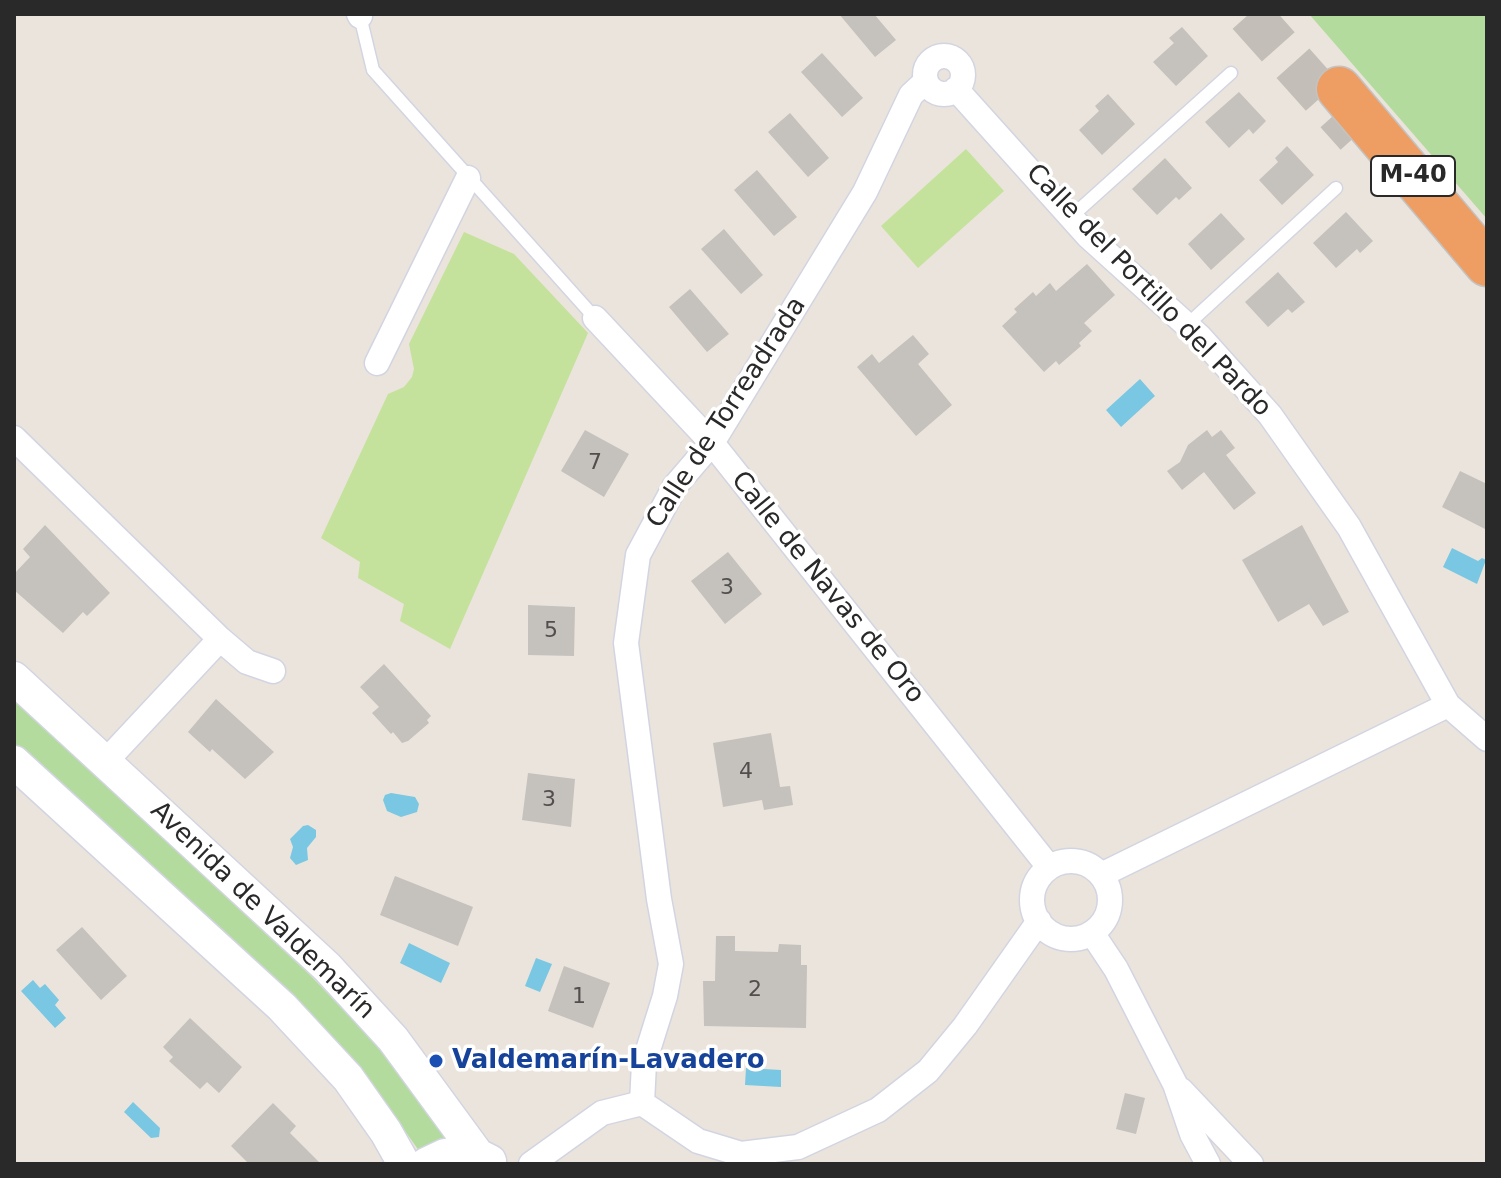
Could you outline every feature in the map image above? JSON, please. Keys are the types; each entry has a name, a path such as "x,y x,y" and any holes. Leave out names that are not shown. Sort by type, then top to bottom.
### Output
{"highway":[{"name":"M-40","path":"1339,89 1487,264"}],"street":[{"name":"Calle de Torreadrada","path":"642,1103 644,1063 665,996 671,964 659,899 626,643 638,555 675,486 712,443 865,192 911,95 926,81 929,63 934,58 946,56 957,61 963,79 956,89"},
{"name":"Calle del Portillo del Pardo","path":"956,89 1088,236 1187,325 1270,415 1349,527 1448,705 1487,739"},
{"path":"377,363 468,178"},
{"name":"Calle de Navas de Oro","path":"595,318 712,443 1049,867"},
{"path":"14,438 220,639 247,662 273,671"},
{"path":"106,761 220,639"},
{"name":"Avenida de Valdemarín","path":"17,682 327,967 393,1039 487,1159"},
{"path":"1101,875 1448,705"},
{"path":"14,762 282,1007 348,1078 404,1164"},
{"path":"1071,861 1093,867 1101,875 1111,899 1109,913 1092,933 1066,939 1054,935 1039,921 1032,902 1034,889 1049,867 1071,861"},
{"path":"531,1164 602,1113 642,1103 698,1141 741,1154 798,1147 831,1133 878,1110 928,1071 965,1026 1039,921"},
{"path":"1092,933 1116,969 1175,1084 1192,1134 1208,1164"},
{"path":"1175,1084 1249,1164"},
{"path":"426,1164 458,1153 487,1159"}],"lane":[{"path":"359,15 373,70 595,318"},
{"path":"1071,217 1231,73"},
{"path":"1187,325 1336,188"}],"green space":[{"path":"1309,14 1487,14 1487,219"},
{"path":"966,149 1004,191 918,268 881,226"},
{"path":"464,232 514,254 588,333 450,649 400,621 404,604 358,578 360,562 321,538 388,394 404,387 412,377 414,369 409,344"},
{"path":"14,699 311,976 375,1043 417,1096 448,1143 424,1158 391,1111 291,996 14,743"}],"water":[{"path":"1140,379 1155,396 1121,427 1106,410"},
{"path":"1452,548 1478,561 1482,558 1486,560 1477,584 1443,567"},
{"path":"385,795 415,797 419,804 417,812 401,817 387,811 383,800"},
{"path":"308,825 316,830 316,837 307,848 308,860 296,865 290,858 293,847 290,839"},
{"path":"409,943 450,963 441,983 400,963"},
{"path":"536,958 552,964 540,992 525,986"},
{"path":"33,980 40,988 45,984 59,1000 55,1005 66,1018 55,1028 21,991"},
{"path":"746,1068 781,1070 781,1087 745,1085"},
{"path":"133,1102 160,1128 159,1137 151,1138 124,1112"}],"building":[{"path":"839,14 874,14 896,40 875,57"},
{"path":"1182,27 1208,56 1176,86 1153,62 1174,43 1169,38"},
{"path":"822,53 863,98 842,117 801,72"},
{"path":"1239,92 1266,121 1253,134 1249,129 1229,148 1205,122"},
{"path":"1108,94 1135,124 1102,155 1079,130 1099,111 1095,106"},
{"path":"790,113 829,158 808,177 768,132"},
{"path":"1287,146 1314,175 1282,205 1259,180 1278,162 1275,158"},
{"path":"1165,158 1192,188 1179,200 1176,197 1157,215 1132,189"},
{"path":"757,170 797,217 774,236 734,190"},
{"path":"1346,212 1373,241 1360,253 1357,249 1336,268 1313,243"},
{"path":"1221,213 1245,239 1211,270 1188,244"},
{"path":"724,229 763,275 741,294 701,249"},
{"path":"1087,264 1115,295 1084,323 1092,331 1079,343 1081,346 1059,365 1056,361 1044,372 1002,326 1017,312 1014,309 1033,292 1036,296 1050,283 1056,291"},
{"path":"1278,272 1305,302 1292,313 1288,309 1268,327 1245,302"},
{"path":"690,289 729,334 707,352 669,307"},
{"path":"913,335 929,354 918,364 952,405 916,436 857,367 872,354 879,363"},
{"path":"585,430 629,454 604,497 561,471"},
{"path":"1207,430 1212,437 1221,430 1235,448 1226,455 1256,493 1234,510 1204,472 1182,490 1167,471 1180,462 1188,445"},
{"path":"1460,471 1487,484 1487,530 1442,507"},
{"path":"45,525 110,593 87,616 83,612 63,633 14,590 14,574 30,557 23,549"},
{"path":"1302,525 1349,612 1323,626 1309,604 1278,622 1242,560"},
{"path":"728,552 762,594 725,624 691,581"},
{"path":"528,605 575,607 574,656 528,655"},
{"path":"384,664 431,716 427,720 429,723 402,743 372,713 379,707 360,687"},
{"path":"216,699 274,752 245,779 188,732"},
{"path":"771,733 780,787 790,786 793,805 764,810 762,800 723,807 713,743"},
{"path":"528,773 575,779 571,827 522,820"},
{"path":"395,876 473,907 458,946 380,915"},
{"path":"82,927 127,976 101,1000 56,950"},
{"path":"716,936 735,936 735,951 778,952 779,944 801,945 801,965 807,965 806,1028 704,1026 703,981 715,981"},
{"path":"564,966 610,983 593,1028 548,1011"},
{"path":"190,1018 242,1067 219,1093 207,1082 200,1089 169,1061 173,1057 163,1047"},
{"path":"1125,1093 1145,1098 1136,1134 1116,1129"},
{"path":"273,1103 296,1126 290,1133 321,1164 249,1164 231,1146"}],"tunnel":[{"path":"1249,14 1357,135"}],"place":[{"name":"Valdemarín-Lavadero","path":"436,1061"}]}
